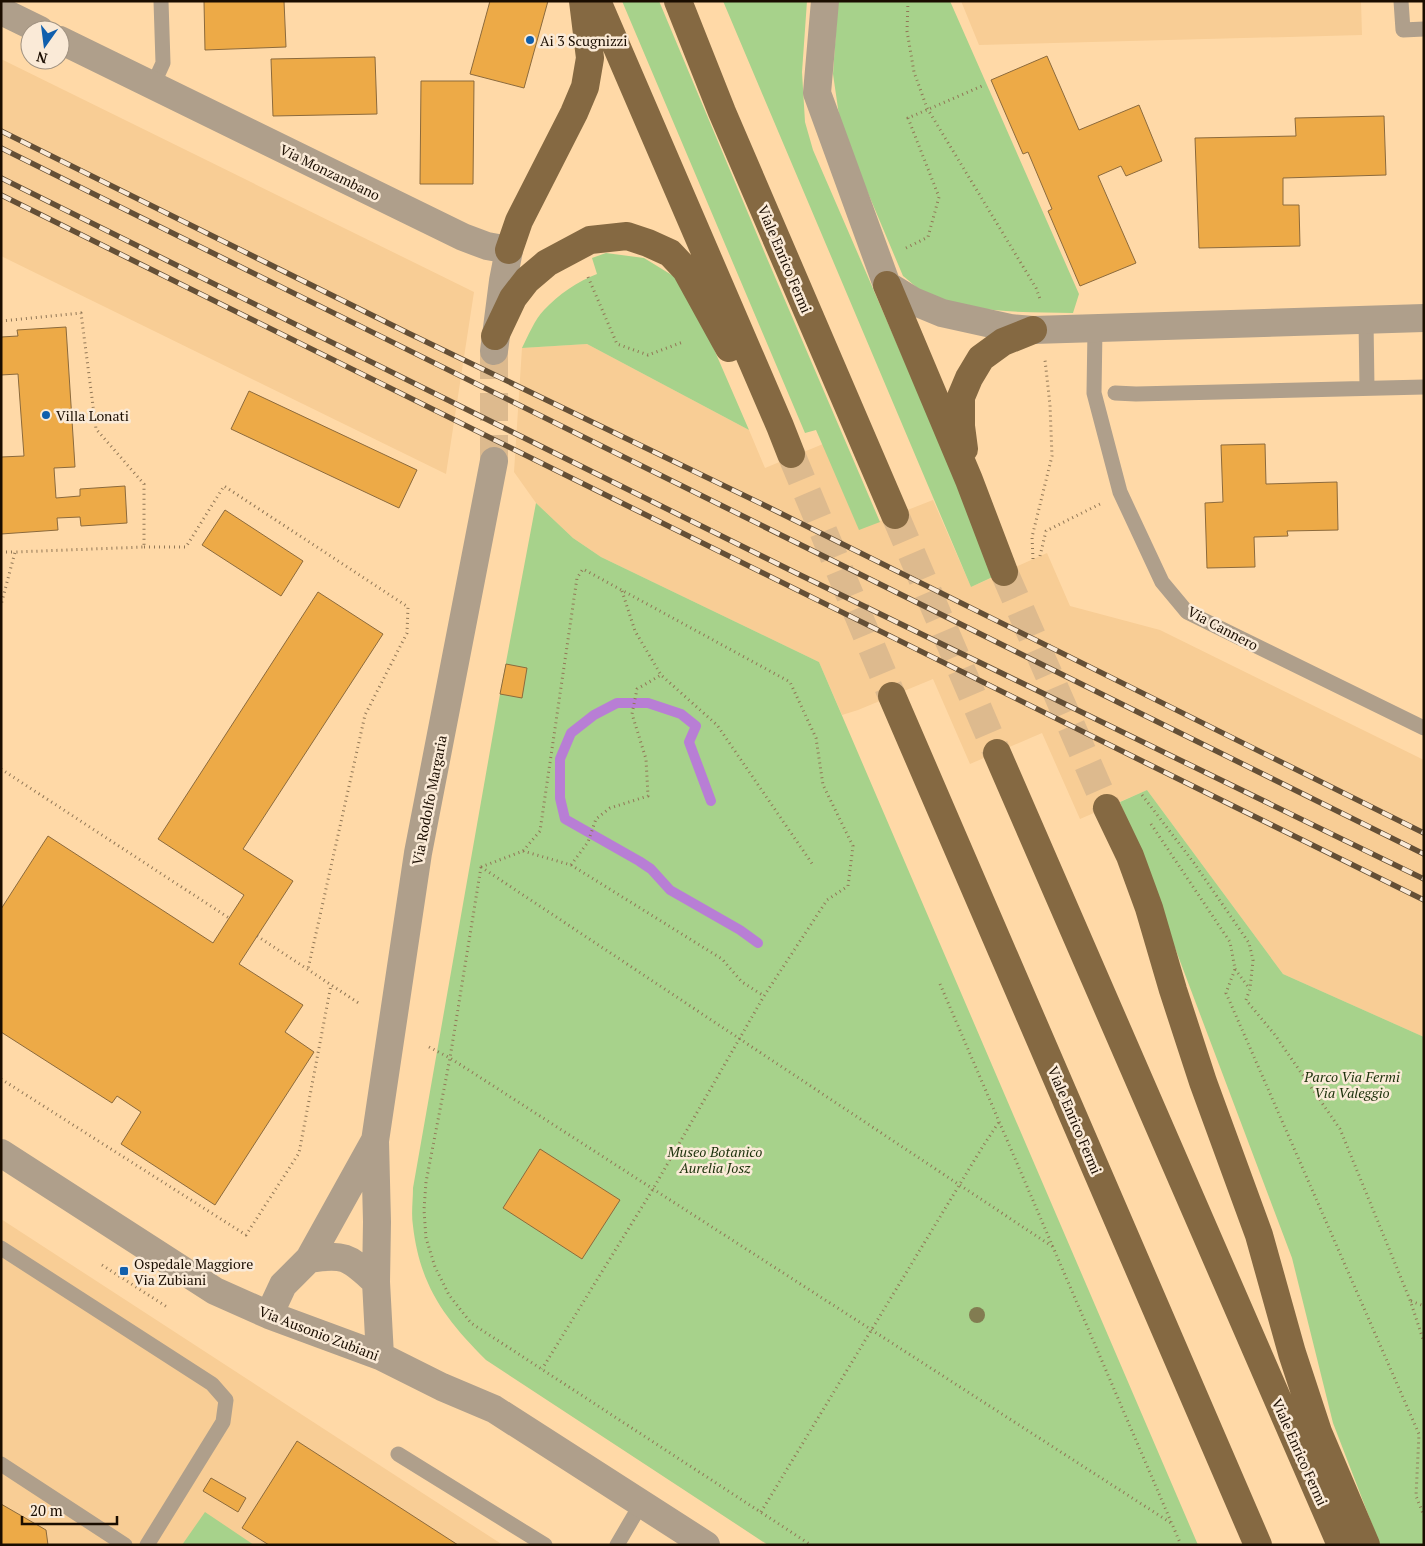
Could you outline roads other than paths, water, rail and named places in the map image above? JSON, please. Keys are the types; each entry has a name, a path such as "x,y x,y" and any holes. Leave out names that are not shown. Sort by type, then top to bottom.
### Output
{"main road":[{"path":"509,250 518,221 574,113 585,87 590,58 583,1"},
{"path":"597,1 791,454"},
{"name":"Viale Enrico Fermi","path":"678,1 729,129 895,515"},
{"path":"495,344 514,298 527,280 547,263 590,240 627,236 648,242 670,253 686,270 726,341 751,396 780,426"},
{"path":"887,285 1004,572"},
{"path":"968,480 961,397 969,378 981,358 1004,342 1033,330"},
{"name":"Viale Enrico Fermi","path":"892,696 1258,1545"},
{"name":"Viale Enrico Fermi","path":"997,753 1341,1545"},
{"path":"1107,808 1130,856 1149,908 1203,1082 1259,1235 1292,1353 1318,1432 1366,1545"}],"street":[{"path":"825,1 817,94 887,285 913,301 942,313 1010,328 1033,330 1424,318"},
{"path":"1,11 20,20"},
{"name":"Via Monzambano","path":"70,45 463,237 486,246 509,250"},
{"path":"495,344 509,250"},
{"name":"Via Rodolfo Margaria","path":"380,1356 376,1282 375,1141 418,853 494,461"},
{"name":"Via Rodolfo Margaria","path":"269,1315 283,1285 309,1259 375,1141"},
{"name":"Via Ausonio Zubiani","path":"1,1153 215,1291 269,1315 380,1356 442,1387 494,1409 706,1545"},
{"path":"309,1259 332,1255 350,1260 376,1282"}],"lane":[{"path":"153,85 163,63 161,1"},
{"path":"1401,1 1403,30 1424,29"},
{"path":"1366,320 1367,388"},
{"name":"Via Cannero","path":"1095,328 1094,393 1120,492 1162,582 1187,612 1424,728"},
{"path":"1115,393 1424,387"},
{"path":"1,1248 212,1384 226,1400 223,1422 147,1545"},
{"path":"398,1454 545,1545"},
{"path":"1,1464 125,1545"},
{"path":"617,1545 641,1504"}],"waterway":[{"path":"711,801 689,742 696,726 681,714 648,703 617,703 594,715 571,733 560,759 560,798 565,819 639,861 651,869 670,890 740,930 758,943"}],"tunnel":[{"path":"494,351 494,461"},
{"path":"791,454 892,696"},
{"path":"895,515 997,753"},
{"path":"1004,572 1107,808"}],"railway":[{"path":"1,131 408,333 768,507 1424,833"},
{"path":"1,148 1424,854"},
{"path":"1,178 794,572 1424,879"},
{"path":"1,195 1424,900"}],"place":[{"name":"Ai 3 Scugnizzi","path":"530,40"},
{"name":"Villa Lonati","path":"46,415"},
{"name":"Ospedale Maggiore Via Zubiani","path":"124,1271"}],"park label":[{"name":"Parco Via Fermi Via Valeggio","path":"1352,1084"},
{"name":"Museo Botanico Aurelia Josz","path":"715,1160"}]}
